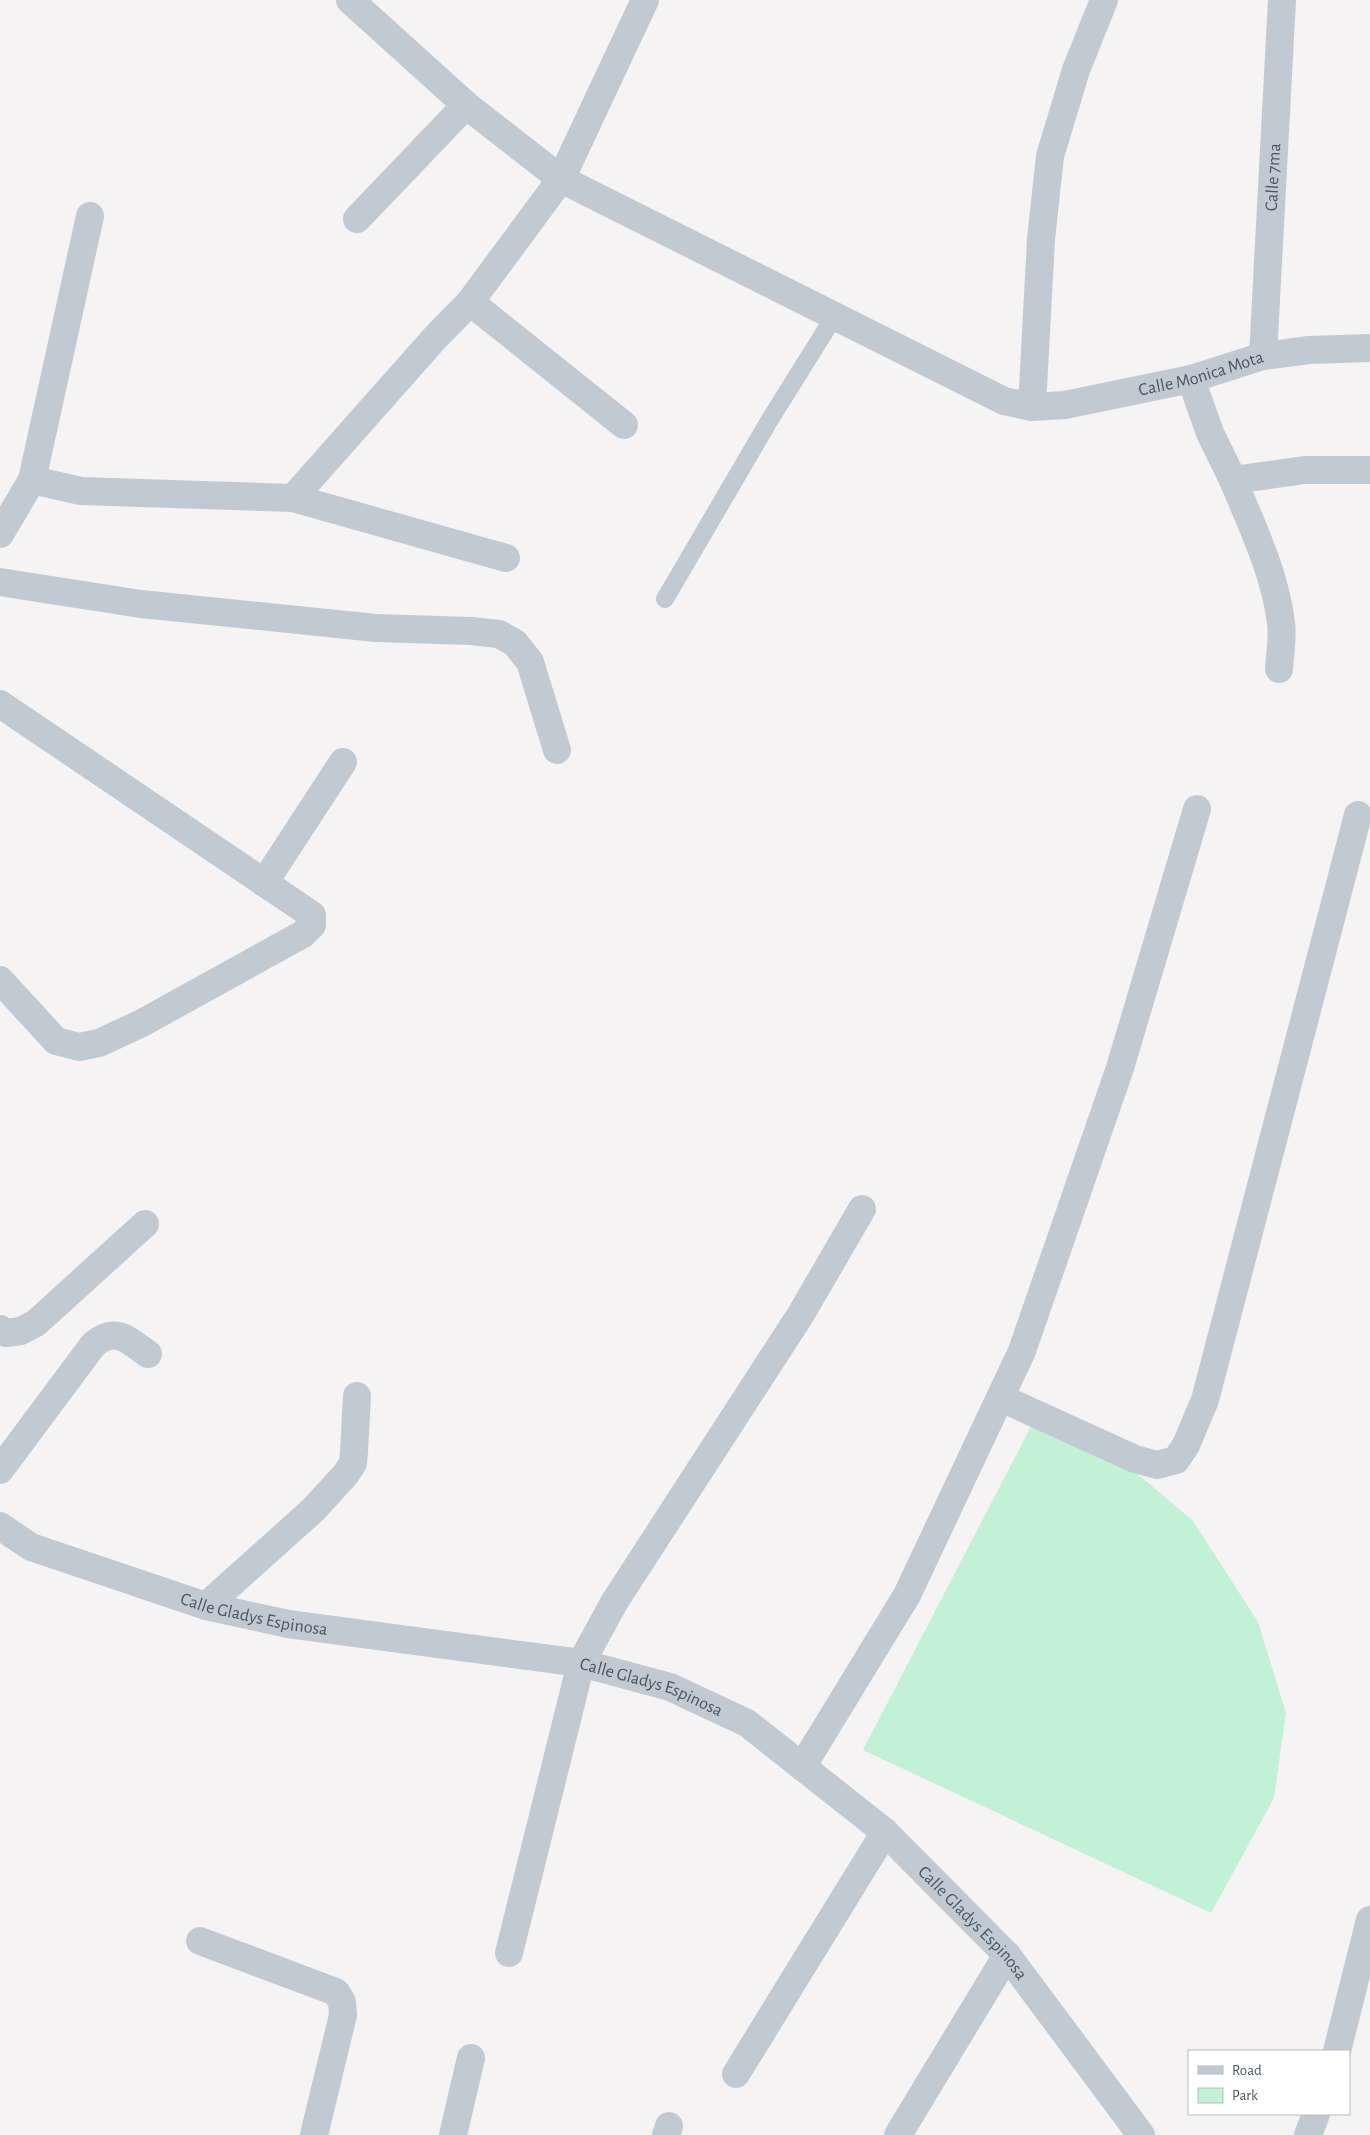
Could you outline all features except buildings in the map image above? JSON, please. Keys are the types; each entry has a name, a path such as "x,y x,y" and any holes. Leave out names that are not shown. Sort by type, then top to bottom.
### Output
{"street":[{"name":"Calle Monica Mota","path":"350,0 466,105 561,180 1004,401 1032,407 1065,405 1191,379 1263,356 1309,350 1370,348"},
{"path":"1032,407 1041,239 1050,156 1076,70 1104,0"},
{"name":"Calle 7ma","path":"1263,356 1282,0"},
{"path":"293,498 434,339 470,302 561,180 642,1"},
{"path":"357,219 466,105"},
{"path":"0,534 32,480 90,216"},
{"path":"470,302 624,425"},
{"path":"1191,379 1210,433 1233,480 1262,548 1282,624 1279,669"},
{"path":"1233,480 1305,470 1370,470"},
{"path":"32,480 80,491 293,498 506,558"},
{"path":"0,582 141,604 376,628 472,630 499,634 514,643 530,662 557,750"},
{"path":"0,704 312,915 312,925 294,939 142,1023 100,1043 79,1048 56,1041 0,980"},
{"path":"264,883 343,762"},
{"path":"802,1767 907,1594 1022,1351 1120,1068 1197,809"},
{"path":"1001,1398 1134,1459 1157,1465 1176,1460 1186,1445 1206,1400 1358,814"},
{"path":"509,1952 581,1663 615,1602 801,1314 862,1209"},
{"path":"0,1330 6,1334 21,1331 36,1323 145,1224"},
{"path":"0,1470 93,1345 103,1336 113,1334 127,1339 148,1354"},
{"path":"206,1606 313,1510 346,1474 353,1463 357,1396"},
{"name":"Calle Gladys Espinosa","path":"0,1526 31,1547 206,1606 288,1624 581,1663 670,1687 747,1723 885,1832 1007,1955 1141,2135"},
{"path":"736,2074 885,1832"},
{"path":"1337,2050 1370,1920"},
{"path":"200,1941 336,1992 342,2002 343,2015 314,2135"},
{"path":"898,2135 1007,1955"},
{"path":"452,2135 471,2058"},
{"path":"1308,2135 1316,2115"}],"lane":[{"path":"665,599 769,422 834,317"}],"green space":[{"path":"1037,1415 1140,1476 1193,1521 1258,1622 1286,1713 1274,1798 1211,1913 863,1750"}]}
